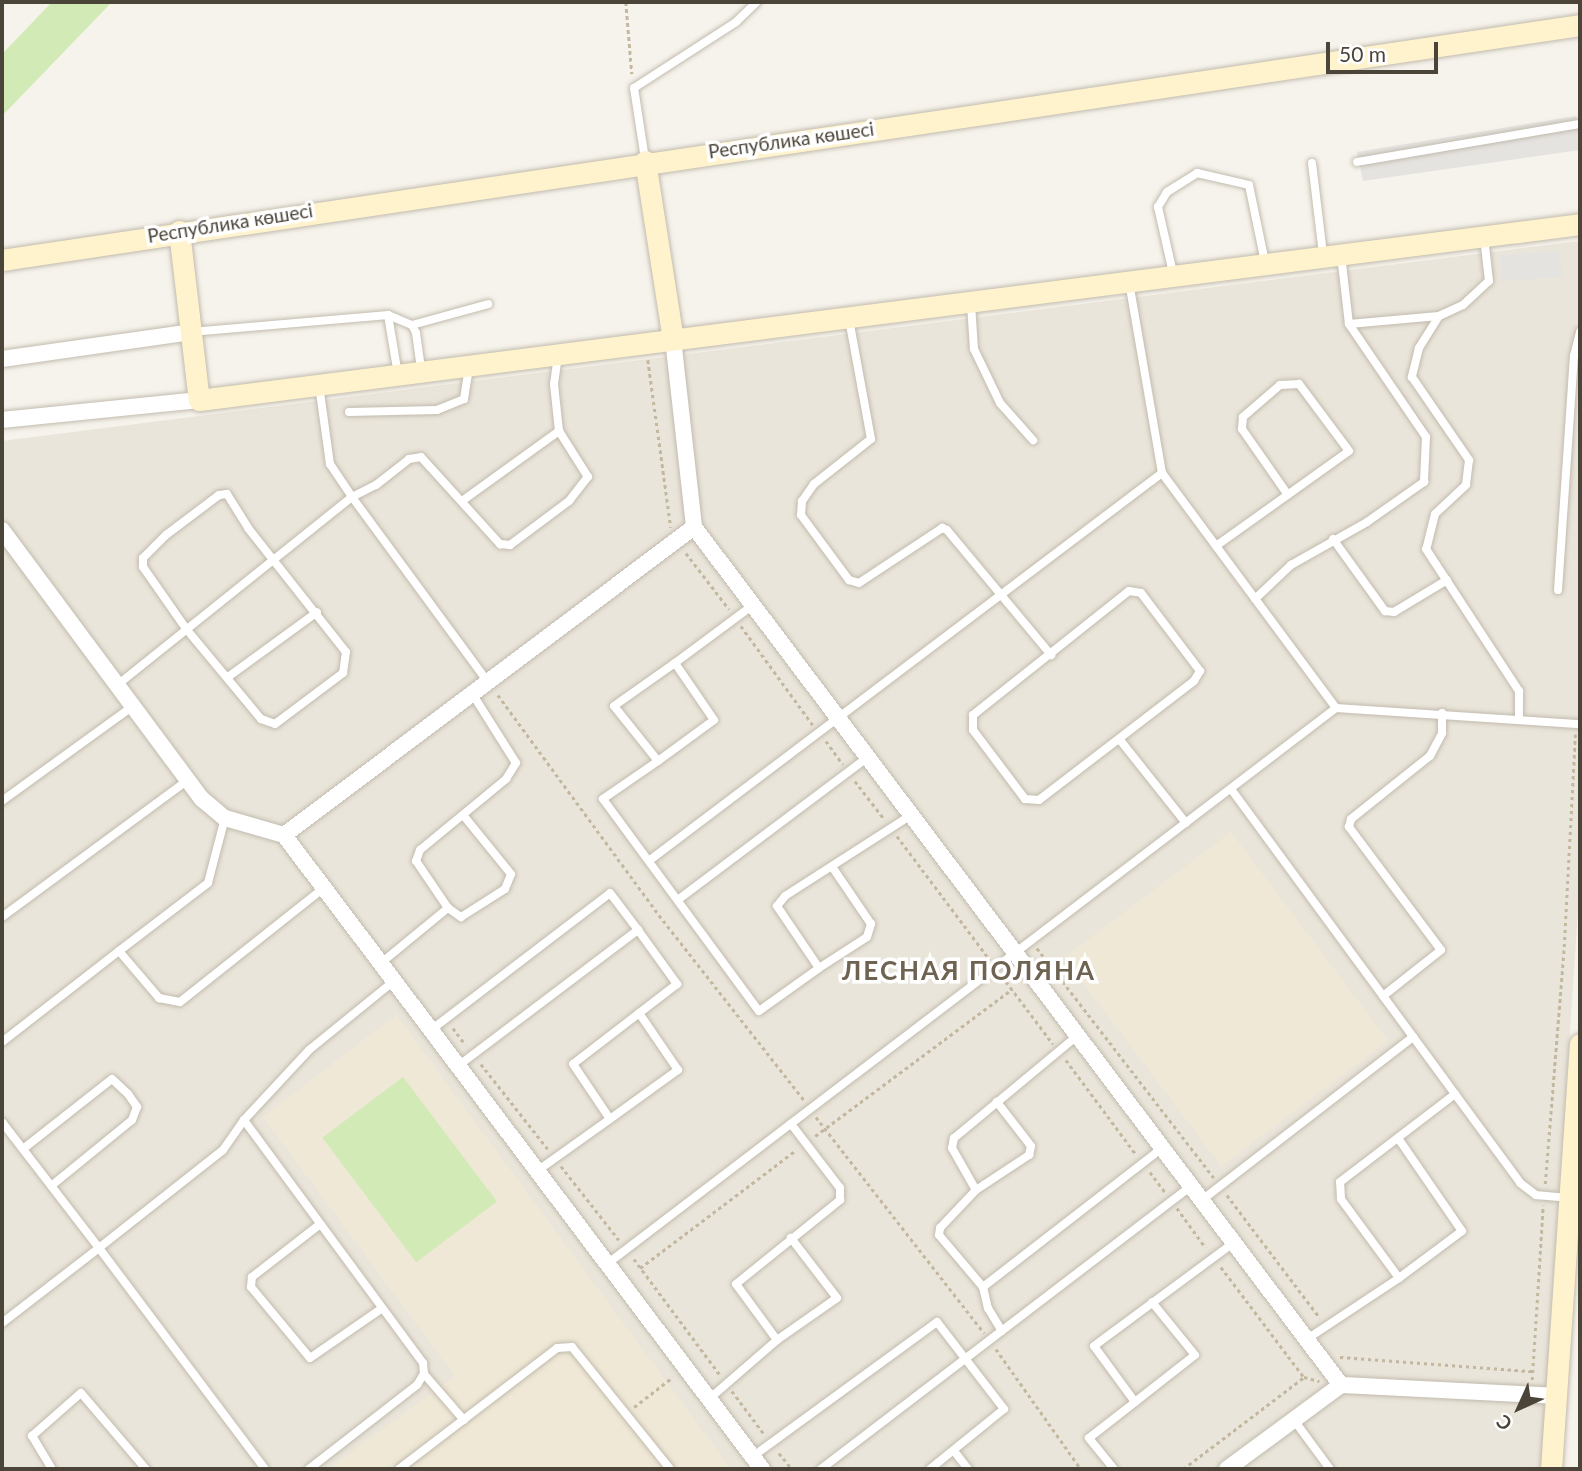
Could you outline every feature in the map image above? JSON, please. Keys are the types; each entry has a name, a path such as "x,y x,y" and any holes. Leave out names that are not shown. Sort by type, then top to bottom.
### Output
{"street":[{"name":"Республика көшесі","path":"2,260 179,231 1580,25"},
{"path":"645,162 673,339 694,527 1341,1385"},
{"path":"2,420 199,401 1580,224"},
{"path":"179,231 199,401"},
{"path":"2,359 191,331"},
{"path":"284,835 694,527"},
{"path":"2,530 188,780 225,818 284,835 757,1463"},
{"path":"1551,1469 1580,1044"},
{"path":"1227,1469 1341,1385 1556,1396"}],"lane":[{"path":"645,162 634,88 736,22 757,2"},
{"path":"1357,162 1580,124"},
{"path":"1255,599 1291,565 1424,482 1427,464 1426,436 1349,324 1312,163"},
{"path":"1174,276 1158,207 1167,192 1197,173 1250,185 1265,264"},
{"path":"1349,324 1439,316 1463,305 1489,281 1484,237"},
{"path":"1129,282 1162,473 1336,708"},
{"path":"971,301 974,349 1000,402 1033,440"},
{"path":"191,331 388,316 412,325 488,304"},
{"path":"388,316 398,375"},
{"path":"1439,316 1419,348 1412,377 1469,460 1466,485 1435,514 1426,549 1519,691 1519,719"},
{"path":"849,317 871,439 814,484 802,501 801,515 849,580 859,583 942,528 1002,593 1051,655"},
{"path":"412,325 421,372"},
{"path":"1559,590 1576,334 1580,332"},
{"path":"116,686 276,561 352,497 376,485 409,458 421,457 500,544 510,545 569,501 588,477 559,431 554,384 558,354"},
{"path":"349,412 437,410 464,399 469,366"},
{"path":"1216,546 1288,495 1349,451 1299,384 1280,385 1244,417 1242,429 1288,495"},
{"path":"319,385 330,464 488,682"},
{"path":"462,501 559,431"},
{"path":"650,860 837,716 1162,473"},
{"path":"227,494 248,528 276,561 346,652 343,673 275,724 261,719 187,630 143,568 143,558 166,535 219,495 227,494"},
{"path":"1333,539 1385,611 1394,612 1447,580"},
{"path":"1129,591 1141,593 1200,671 1194,681 1039,800 1025,799 973,730 973,715 1051,655 1129,591"},
{"path":"658,761 614,706 753,605"},
{"path":"228,677 317,612"},
{"path":"675,663 714,720 603,799 760,1011 867,937 871,924 833,868"},
{"path":"463,815 511,874 505,889 461,918 448,908 416,861 420,850 506,779 516,763 472,693"},
{"path":"2,802 132,707"},
{"path":"607,1264 1336,708 1578,723"},
{"path":"1383,996 1441,950 1349,827 1351,819 1430,756 1442,733 1442,713"},
{"path":"1120,740 1186,823"},
{"path":"679,899 868,757"},
{"path":"2,917 188,780"},
{"path":"1231,789 1520,1184 1544,1196 1568,1198"},
{"path":"819,968 777,906 785,896 833,868 911,815"},
{"path":"2,1042 208,883 225,818"},
{"path":"119,951 159,998 180,1002 324,888"},
{"path":"431,1030 610,893 677,984 573,1064 610,1119"},
{"path":"381,963 448,908"},
{"path":"458,1066 638,930"},
{"path":"2,1323 223,1150 244,1120 309,1051 394,981"},
{"path":"537,1171 678,1070 639,1013"},
{"path":"976,1191 952,1147 954,1138 1077,1036"},
{"path":"1202,1200 1413,1037"},
{"path":"23,1149 112,1079 128,1094 137,1107 132,1119 51,1186"},
{"path":"1399,1278 1340,1199 1340,1182 1455,1094"},
{"path":"997,1102 1031,1146 1029,1156 976,1191 938,1231 983,1287 988,1308 1002,1331"},
{"path":"244,1120 423,1363 424,1374 464,1420"},
{"path":"2,1122 265,1469"},
{"path":"777,1340 736,1283 840,1200 840,1188 791,1124"},
{"path":"1307,1339 1399,1278 1462,1231 1398,1138"},
{"path":"983,1287 1162,1148"},
{"path":"821,1469 1191,1186"},
{"path":"319,1225 252,1277 251,1287 310,1358 381,1309"},
{"path":"709,1399 777,1340 837,1298 791,1238"},
{"path":"1135,1402 1094,1346 1233,1243"},
{"path":"1114,1469 1089,1438 1195,1354 1152,1302"},
{"path":"757,1463 937,1322 1004,1409 930,1469"},
{"path":"399,1469 557,1348 572,1347 670,1469"},
{"path":"309,1469 417,1385 424,1374"},
{"path":"52,1469 32,1436 81,1393 146,1469"},
{"path":"1294,1420 1331,1469"},
{"path":"954,1451 968,1469"}],"path":[{"path":"626,2 625,25 634,88"},
{"path":"488,682 652,905 990,1340 1081,1469"},
{"path":"1531,1395 1578,723"},
{"path":"1032,940 1326,1326"},
{"path":"640,1268 1012,989"},
{"path":"1059,1051 1304,1377 1341,1385"},
{"path":"1319,1356 1532,1371"},
{"path":"625,1413 685,1368"},
{"path":"1183,1469 1304,1377"}],"shaded area":[{"path":"1576,116 1580,150 1363,181 1357,152"},
{"name":"ЛЕСНАЯ ПОЛЯНА","path":"1580,241 1580,880 1541,1469 2,1469 2,441"},
{"path":"1560,251 1562,277 1502,281 1500,255"},
{"path":"1231,832 1388,1040 1221,1166 1064,958"},
{"path":"396,1015 731,1469 328,1469 455,1376 263,1117"}],"green space":[{"path":"52,2 112,2 2,116 2,54"},
{"path":"403,1077 497,1202 416,1262 322,1138"}],"district":[{"name":"ЛЕСНАЯ ПОЛЯНА","path":"969,971"}]}
